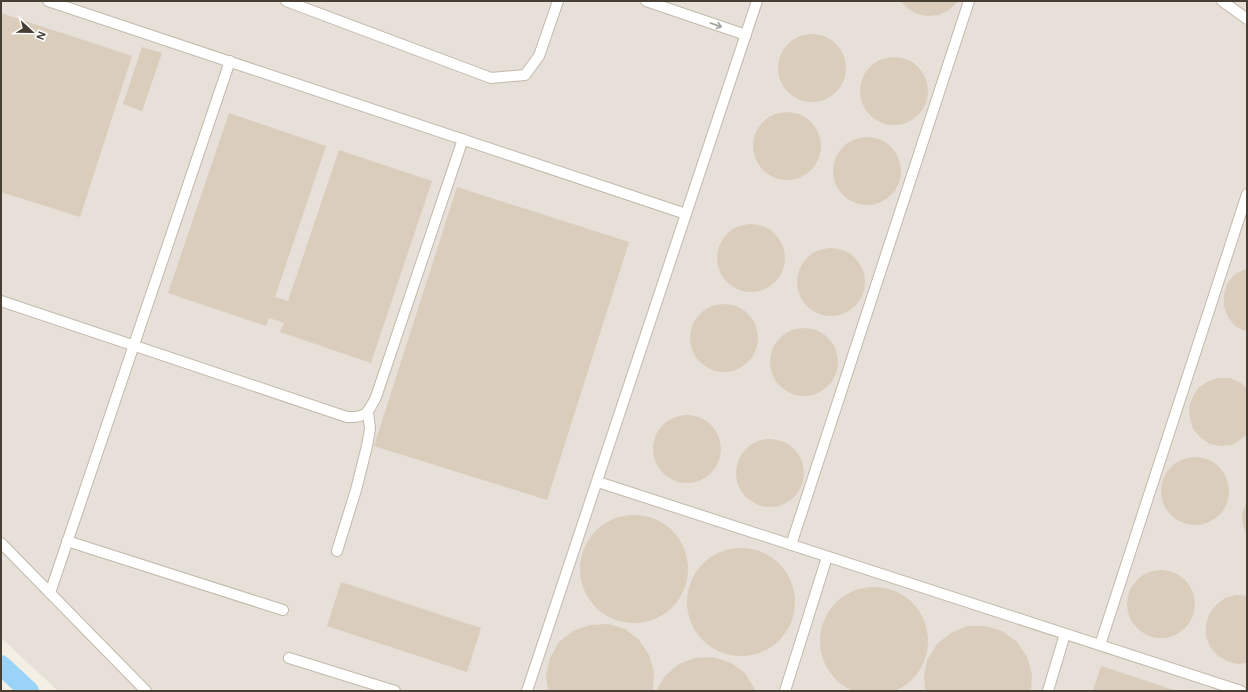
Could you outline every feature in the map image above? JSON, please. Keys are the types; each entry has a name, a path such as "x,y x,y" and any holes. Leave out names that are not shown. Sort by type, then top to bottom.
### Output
{"lane":[{"path":"48,1 686,214"},
{"path":"286,1 491,78 525,75 539,56 558,1"},
{"path":"646,1 746,35"},
{"path":"527,691 598,482 757,1"},
{"path":"791,545 970,1"},
{"path":"1222,1 1247,19"},
{"path":"50,593 230,61"},
{"path":"1,301 347,417 360,418 368,412 376,397 463,139"},
{"path":"1100,645 1247,194"},
{"path":"337,551 354,498 367,446 370,429 368,412"},
{"path":"598,482 1241,691"},
{"path":"67,541 283,610"},
{"path":"1,543 146,691"},
{"path":"784,691 827,557"},
{"path":"1048,691 1065,634"},
{"path":"289,658 395,691"}],"shaded area":[{"path":"1,1 1247,1 1247,691 58,691 1,638"}],"building":[{"path":"901,1 958,1 949,10 939,15 927,16 917,14 907,8"},
{"path":"1,13 132,56 80,217 1,192"},
{"path":"812,34 825,37 836,44 843,55 846,68 843,81 836,92 825,99 812,102 799,99 788,92 781,81 778,68 781,55 788,44 799,37"},
{"path":"142,47 162,53 142,111 123,104"},
{"path":"894,57 907,60 918,67 925,78 928,91 925,104 918,115 907,122 894,125 881,122 870,115 863,104 860,91 863,78 870,67 881,60"},
{"path":"787,112 800,115 811,122 818,133 821,146 818,159 811,170 800,177 787,180 774,177 763,170 756,159 753,146 756,133 763,122 774,115"},
{"path":"229,113 326,146 275,297 288,301 339,150 432,181 371,363 280,332 284,323 269,318 266,326 168,293"},
{"path":"867,137 880,140 891,147 898,158 901,171 898,184 891,195 880,202 867,205 854,202 843,195 836,184 833,171 836,158 843,147 854,140"},
{"path":"457,187 629,242 547,500 374,446"},
{"path":"751,224 764,227 775,234 782,245 785,258 782,271 775,282 764,289 751,292 738,289 727,282 720,271 717,258 720,245 727,234 738,227"},
{"path":"831,248 844,251 855,258 862,269 865,282 862,295 855,306 844,313 831,316 818,313 807,306 800,295 797,282 800,269 807,258 818,251"},
{"path":"1247,268 1247,332 1235,326 1228,317 1224,306 1224,295 1227,284 1234,275"},
{"path":"724,304 737,307 748,314 755,325 758,338 755,351 748,362 737,369 724,372 711,369 700,362 693,351 690,338 693,325 700,314 711,307"},
{"path":"804,328 817,331 828,338 835,349 838,362 835,375 828,386 817,393 804,396 791,393 780,386 773,375 770,362 773,349 780,338 791,331"},
{"path":"1219,378 1230,378 1241,383 1247,388 1247,435 1232,445 1221,446 1210,444 1201,438 1193,429 1190,418 1189,407 1193,396 1199,387 1209,381"},
{"path":"687,415 700,418 711,425 718,436 721,449 718,462 711,473 700,480 687,483 674,480 663,473 656,462 653,449 656,436 663,425 674,418"},
{"path":"770,439 783,442 794,449 801,460 804,473 801,486 794,497 783,504 770,507 757,504 746,497 739,486 736,473 739,460 746,449 757,442"},
{"path":"1195,457 1208,460 1219,467 1226,478 1229,491 1226,504 1219,515 1208,522 1195,525 1182,522 1171,515 1164,504 1161,491 1164,478 1171,467 1182,460"},
{"path":"1247,501 1247,536 1243,525 1242,514"},
{"path":"634,515 655,519 672,531 684,548 688,569 684,590 672,607 655,619 634,623 613,619 596,607 584,590 580,569 584,548 596,531 613,519"},
{"path":"741,548 762,552 779,564 791,581 795,602 791,623 779,640 762,652 741,656 720,652 703,640 691,623 687,602 691,581 703,564 720,552"},
{"path":"1161,570 1174,573 1185,580 1192,591 1195,604 1192,617 1185,628 1174,635 1161,638 1148,635 1137,628 1130,617 1127,604 1130,591 1137,580 1148,573"},
{"path":"341,582 481,628 467,672 327,626"},
{"path":"874,587 895,591 912,603 924,620 928,641 924,662 912,679 895,691 874,695 853,691 836,679 824,662 820,641 824,620 836,603 853,591"},
{"path":"1236,595 1247,596 1247,663 1237,664 1227,661 1217,655 1210,647 1206,636 1206,625 1209,614 1216,605 1225,598"},
{"path":"608,624 625,629 639,640 649,655 654,672 653,691 548,691 546,675 550,658 559,642 573,631 590,625"},
{"path":"967,626 985,626 1002,631 1017,642 1027,657 1032,674 1031,691 925,691 924,677 927,660 937,644 951,633"},
{"path":"713,657 731,663 745,673 756,691 656,691 665,676 679,664 695,658"},
{"path":"1101,666 1177,691 1093,691"}],"waterway":[{"path":"1,665 29,691"}]}
